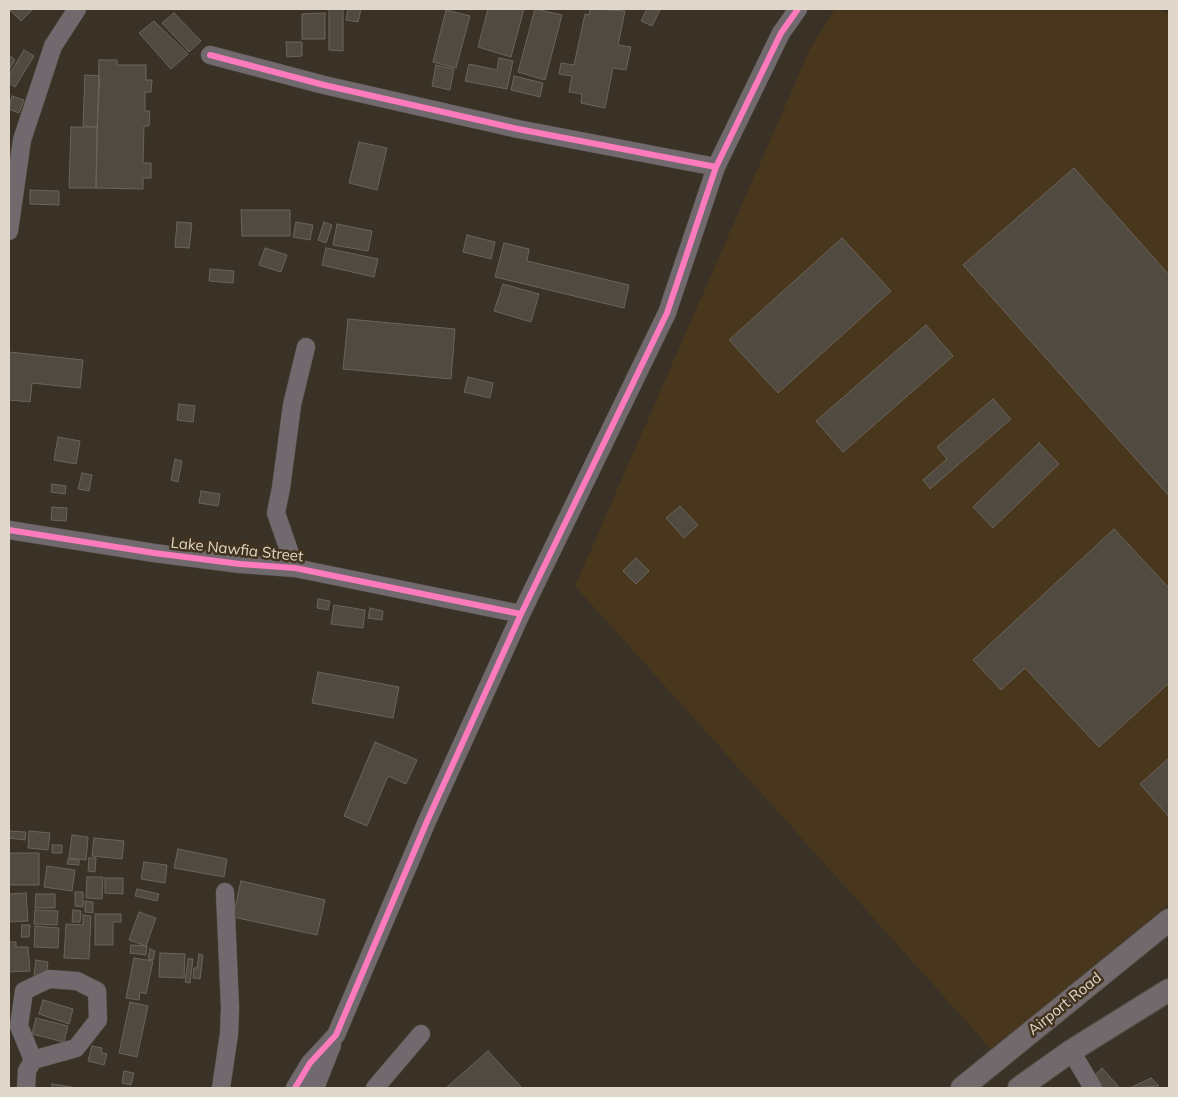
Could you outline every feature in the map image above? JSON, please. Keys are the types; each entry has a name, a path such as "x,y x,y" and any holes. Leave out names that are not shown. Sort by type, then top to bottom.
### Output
{"main road":[{"name":"Airport Road","path":"962,1088 1169,920"},
{"name":"Airport Road","path":"986,1088 1169,940"},
{"path":"1019,1088 1071,1050 1169,990"}],"street":[{"path":"9,231 22,140 53,46 77,9"},
{"path":"315,1088 428,819 521,614 667,313 716,167 781,33 798,9"},
{"path":"210,55 324,85 518,129 716,167"},
{"path":"295,568 276,513 292,405 306,347"},
{"name":"Lake Nawfia Street","path":"9,530 164,555 295,568 521,614"},
{"path":"221,1088 229,1034 230,1008 225,892"},
{"path":"26,1088 27,1071 33,1060 76,1048 98,1020 97,991 77,981 49,978 24,991 19,1026 33,1060"},
{"path":"375,1088 421,1034"},
{"path":"294,1088 310,1063 336,1035"},
{"path":"1071,1050 1093,1088"}],"shaded area":[{"path":"835,9 1156,9 1169,14 1169,904 991,1049 575,586 810,49"}],"building":[{"path":"9,9 33,9 21,21"},
{"path":"329,9 343,9 343,51 329,50"},
{"path":"348,9 361,9 358,22 346,20"},
{"path":"488,9 524,9 511,57 478,47"},
{"path":"535,9 562,15 545,80 518,72"},
{"path":"590,9 625,11 618,45 631,47 626,70 613,68 605,108 581,103 582,94 569,92 572,76 559,74 561,63 574,65 585,14 589,15"},
{"path":"647,9 660,10 652,26 641,21"},
{"path":"446,10 470,16 456,68 433,62"},
{"path":"174,13 201,41 189,52 162,23"},
{"path":"325,13 325,39 302,39 302,14"},
{"path":"154,21 188,54 171,69 139,33"},
{"path":"286,42 302,42 302,56 287,57"},
{"path":"24,50 34,56 15,87 9,83 9,75"},
{"path":"9,55 15,60 9,70"},
{"path":"499,58 513,61 507,89 465,81 469,64 497,70"},
{"path":"99,60 117,60 117,65 146,65 146,80 152,80 151,92 145,92 145,111 150,111 149,126 144,126 143,163 151,163 151,178 143,178 143,189 96,188"},
{"path":"436,65 454,69 450,90 432,86"},
{"path":"85,75 100,76 97,127 83,126"},
{"path":"514,76 543,83 540,97 511,90"},
{"path":"12,96 24,100 19,113 9,109"},
{"path":"71,127 97,127 96,188 69,188"},
{"path":"359,142 387,148 377,190 349,183"},
{"path":"1074,168 1169,275 1169,496 963,265"},
{"path":"30,190 59,191 59,205 30,204"},
{"path":"241,210 290,210 290,236 242,236"},
{"path":"177,222 192,223 189,248 175,247"},
{"path":"296,222 313,225 310,240 293,237"},
{"path":"324,222 332,225 326,243 318,240"},
{"path":"337,224 372,231 368,251 333,245"},
{"path":"467,235 495,242 491,259 463,252"},
{"path":"842,238 891,291 778,393 729,340"},
{"path":"504,243 529,249 527,261 629,285 624,308 495,277"},
{"path":"265,248 287,255 281,272 259,265"},
{"path":"326,248 378,259 374,277 322,265"},
{"path":"210,269 234,271 233,283 209,281"},
{"path":"503,284 539,294 531,322 494,311"},
{"path":"348,319 455,329 451,379 343,369"},
{"path":"926,325 953,356 843,452 816,421"},
{"path":"9,352 83,360 80,388 32,383 30,402 9,400"},
{"path":"468,377 493,383 490,398 464,392"},
{"path":"993,399 1011,419 930,489 923,480 947,459 937,447"},
{"path":"179,404 195,406 193,422 177,420"},
{"path":"58,437 80,441 76,464 54,460"},
{"path":"1039,443 1059,464 993,528 973,507"},
{"path":"175,459 182,461 178,482 171,480"},
{"path":"82,473 92,475 89,491 78,489"},
{"path":"52,484 66,486 65,494 51,492"},
{"path":"201,491 220,494 218,506 199,503"},
{"path":"680,506 698,525 684,538 666,518"},
{"path":"52,507 67,508 66,521 51,520"},
{"path":"1114,529 1169,588 1169,683 1099,747 1025,668 1001,690 973,660"},
{"path":"636,558 649,571 636,584 623,571"},
{"path":"318,599 330,601 328,610 317,608"},
{"path":"334,605 365,610 363,628 331,624"},
{"path":"370,608 383,611 382,620 368,618"},
{"path":"318,672 399,687 393,718 312,703"},
{"path":"375,742 417,760 406,784 388,776 367,826 344,816"},
{"path":"1169,758 1169,817 1140,784"},
{"path":"9,831 26,832 25,840 9,838"},
{"path":"29,831 50,833 48,850 28,848"},
{"path":"72,835 88,837 86,860 69,858"},
{"path":"94,838 124,841 122,859 92,856"},
{"path":"52,845 62,845 62,853 52,853"},
{"path":"178,849 227,859 224,877 174,868"},
{"path":"9,853 39,853 39,885 9,885"},
{"path":"89,858 96,858 95,872 88,871"},
{"path":"68,859 79,860 79,865 67,864"},
{"path":"144,862 167,865 165,883 141,879"},
{"path":"47,866 75,870 72,891 44,887"},
{"path":"87,877 103,877 102,899 86,898"},
{"path":"105,878 123,878 123,894 105,893"},
{"path":"241,881 325,900 317,935 233,917"},
{"path":"137,889 159,894 157,901 135,896"},
{"path":"75,892 83,892 83,907 75,906"},
{"path":"26,893 28,921 9,922 9,894"},
{"path":"36,894 55,894 55,908 35,908"},
{"path":"85,901 93,902 93,913 85,912"},
{"path":"35,910 58,911 57,925 34,924"},
{"path":"73,910 81,911 80,922 72,922"},
{"path":"139,912 156,918 146,946 129,940"},
{"path":"95,914 121,914 121,922 113,922 113,945 95,945"},
{"path":"83,915 91,916 89,959 64,958 66,924 83,925"},
{"path":"22,925 30,925 29,937 21,937"},
{"path":"35,926 59,928 58,948 34,947"},
{"path":"9,942 16,942 16,947 28,947 30,971 9,972"},
{"path":"131,945 147,946 146,955 130,953"},
{"path":"150,949 155,951 153,960 148,959"},
{"path":"160,953 185,954 184,978 159,977"},
{"path":"199,954 203,955 200,979 193,978"},
{"path":"134,958 153,961 146,994 140,992 139,1000 126,998"},
{"path":"188,959 193,959 190,983 185,982"},
{"path":"36,960 48,962 46,976 34,975"},
{"path":"43,1000 73,1009 69,1024 39,1014"},
{"path":"130,1002 148,1006 137,1057 119,1053"},
{"path":"36,1018 68,1026 64,1042 32,1034"},
{"path":"92,1046 102,1048 101,1052 107,1054 104,1065 88,1061"},
{"path":"488,1051 522,1088 446,1088"},
{"path":"1102,1068 1118,1086 1116,1088 1099,1088 1091,1079"},
{"path":"124,1071 134,1073 131,1085 122,1083"},
{"path":"1151,1078 1159,1086 1130,1088"},
{"path":"52,1084 72,1087 72,1088 52,1088"}],"cycle path":[{"path":"295,1088 310,1063 336,1035 428,819 521,614 667,313 716,167 781,33 798,9"},
{"path":"210,55 324,85 518,129 716,167"},
{"path":"9,530 154,553 240,564 295,568 521,614"}]}
